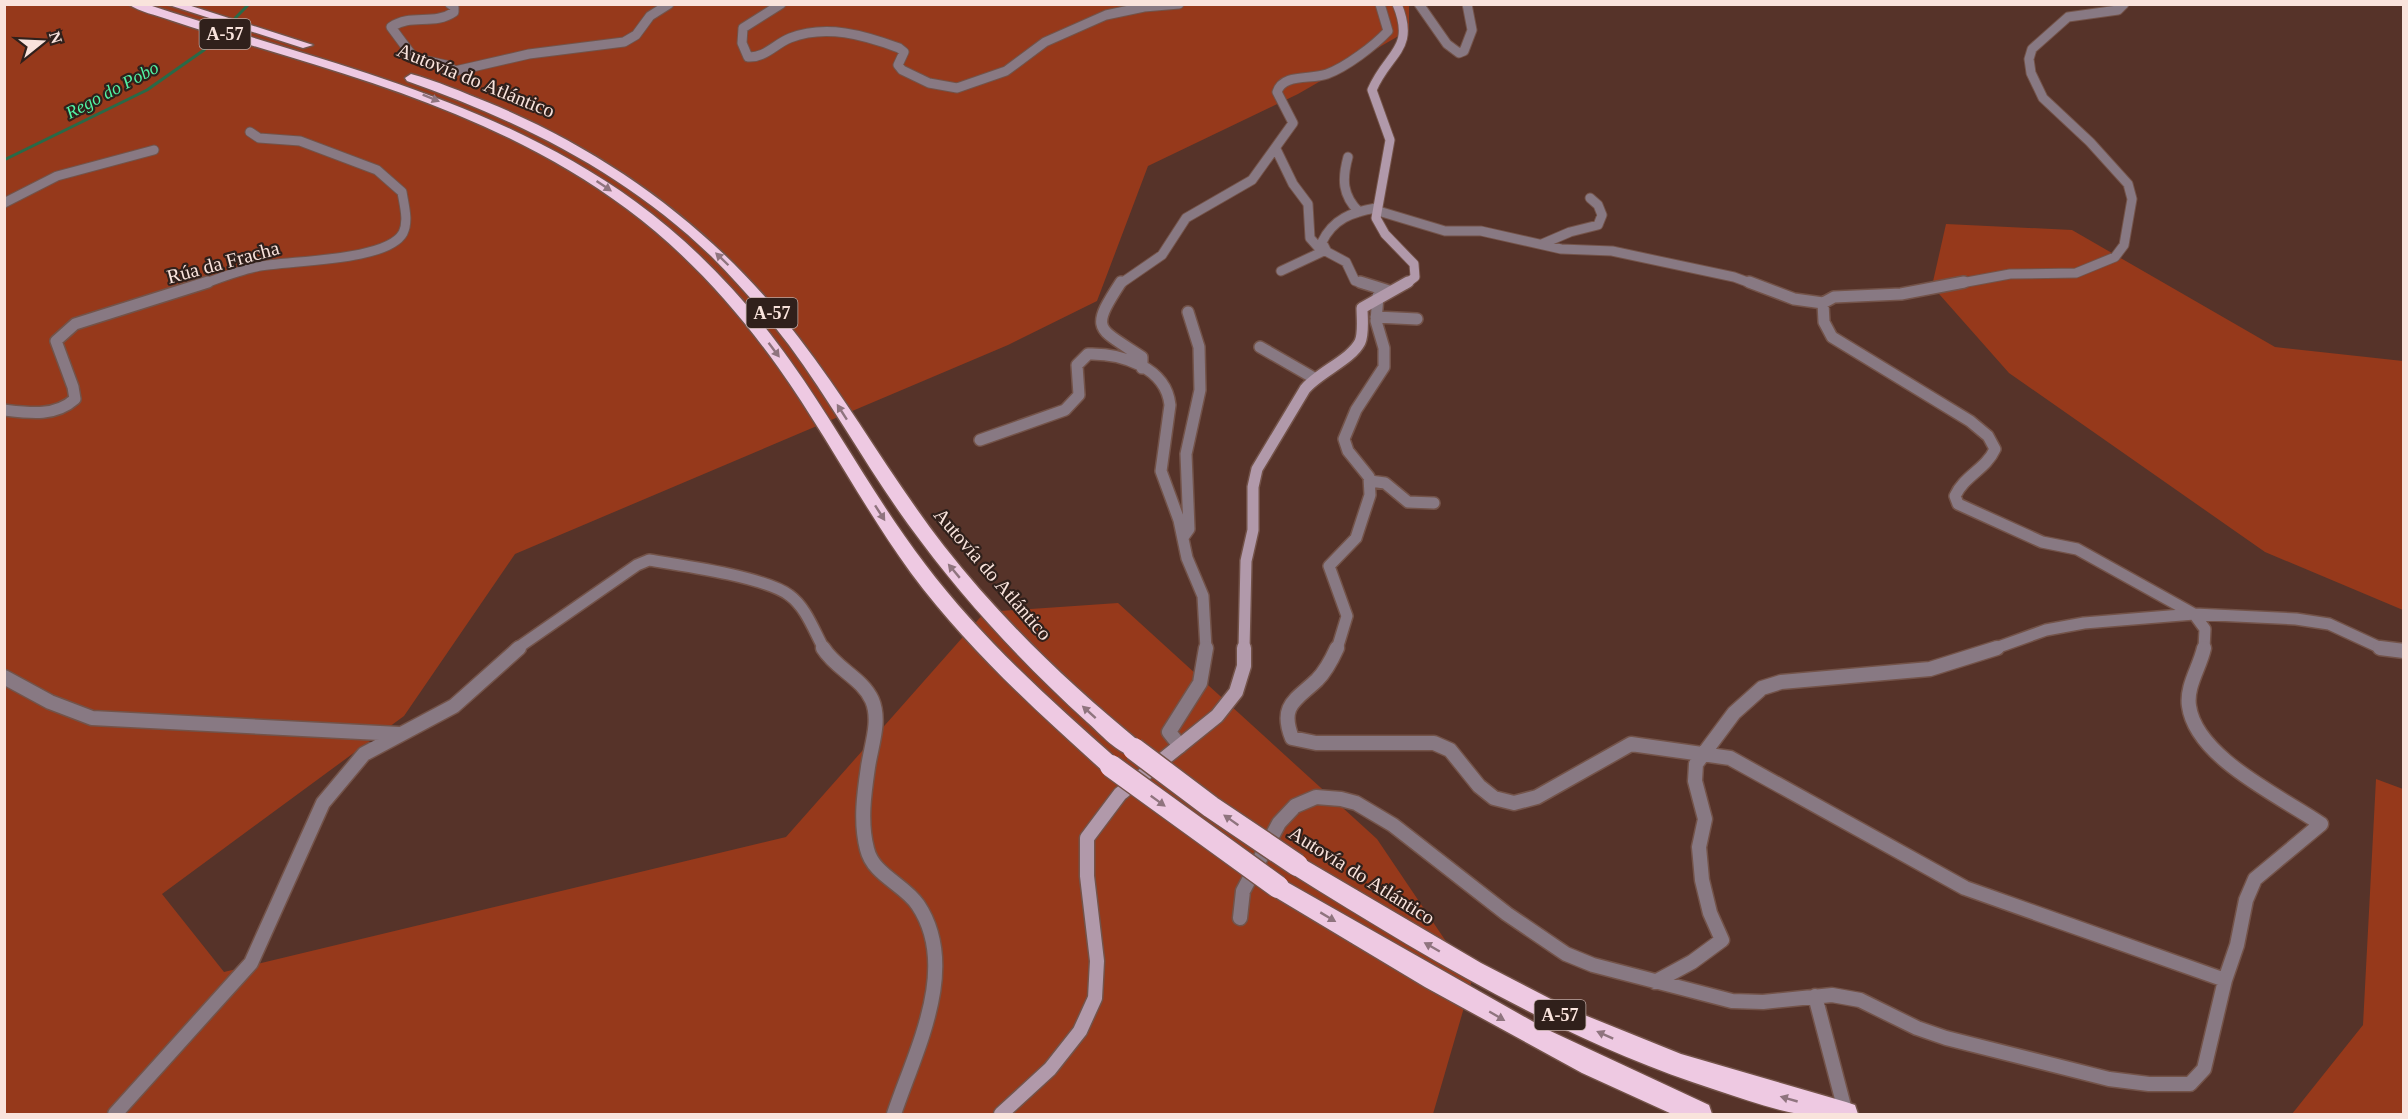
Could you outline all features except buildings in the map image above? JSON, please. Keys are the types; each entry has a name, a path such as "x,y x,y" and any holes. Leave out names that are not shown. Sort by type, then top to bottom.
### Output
{"highway":[{"name":"Autovía do Atlántico","path":"133,4 176,20 416,79 516,119 607,168 688,228 730,266 780,322 809,360 915,520 983,606 1064,688 1134,749 1211,807 1297,865 1455,960 1571,1020 1659,1059 1846,1114"},
{"name":"Autovía do Atlántico","path":"171,4 383,80 507,129 563,159 607,188 679,245 736,303 801,387 894,534 948,605 1027,690 1111,766 1278,887 1566,1054 1700,1114"}],"street":[{"path":"450,4 455,9 448,17 430,21 404,20 391,27 414,58 446,65 455,71 529,54 624,42 636,35 650,16 669,4"},
{"path":"781,4 743,28 742,43 748,57 759,56 801,34 828,30 899,48 904,52 898,64 902,70 936,86 950,88 961,87 1006,71 1045,42 1106,15 1144,7 1179,4"},
{"path":"1142,368 1142,357 1104,332 1100,323 1101,313 1122,281 1162,255 1186,218 1252,180 1293,123 1277,92 1279,86 1286,81 1327,74 1376,44 1388,31 1380,4"},
{"path":"1001,1114 1050,1069 1080,1032 1095,998 1097,960 1087,876 1087,838 1096,823 1120,794 1217,717 1236,692 1244,666 1246,561 1255,510 1252,486 1264,456 1314,378 1357,346 1361,340 1362,308 1383,294 1409,283 1417,270 1405,252 1378,225 1375,209 1390,140 1372,90 1374,82 1392,61 1404,41 1405,31 1397,4"},
{"path":"1419,4 1430,23 1452,49 1459,53 1464,51 1472,30 1467,4"},
{"path":"1326,250 1322,242 1334,222 1359,212 1375,209 1440,230 1494,233 1561,249 1599,249 1734,277 1794,299 1823,303 1834,297 1901,294 2010,274 2076,273 2115,258 2124,244 2132,199 2127,184 2090,142 2043,98 2031,73 2029,59 2032,48 2068,17 2118,10 2124,4"},
{"name":"Rúa da Fracha","path":"4,410 45,413 61,409 75,399 75,389 67,375 56,341 63,332 75,324 257,267 360,255 392,243 402,235 406,224 404,198 390,179 363,163 333,152 300,141 259,138 250,132"},
{"path":"1276,149 1293,184 1308,204 1310,238 1318,248 1346,262 1355,280 1383,294"},
{"path":"4,203 21,192 70,173 154,150"},
{"path":"1348,157 1341,182 1343,194 1359,212"},
{"path":"1542,244 1570,232 1598,225 1602,215 1598,205 1590,198"},
{"path":"1281,271 1318,256 1326,250"},
{"path":"1383,294 1376,317 1384,348 1384,367 1379,378 1356,410 1344,440 1348,451 1367,473 1370,481 1370,495 1356,538 1329,566 1329,576 1346,610 1347,623 1325,671 1288,706 1285,725 1292,738 1316,743 1434,743 1450,750 1479,786 1494,798 1514,803 1537,796 1631,744 1730,758 1749,766 1890,849 1965,888 2225,980"},
{"path":"1240,918 1244,891 1279,823 1295,806 1316,797 1341,799 1356,803 1393,825 1508,914 1566,954 1593,965 1715,998 1749,1002 1815,996 1860,999 1917,1028 2047,1064 2139,1083 2190,1084 2204,1069 2225,980 2237,945 2246,900 2255,879 2321,824 2218,754 2201,734 2191,716 2187,699 2205,640 2205,626 2194,614 2077,549 2035,539 1958,504 1955,496 1965,479 1991,460 1995,449 1988,436 1970,421 1832,337 1825,325 1823,303"},
{"path":"1184,536 1189,524 1185,454 1200,390 1199,347 1188,312"},
{"path":"1376,317 1418,319"},
{"path":"1260,347 1270,356 1314,378"},
{"path":"980,440 1065,410 1079,395 1077,365 1088,354 1111,354 1142,368 1160,380 1169,396 1170,415 1162,440 1161,469 1184,536 1190,568 1203,597 1206,620 1203,673 1194,699 1172,724 1169,732 1180,746"},
{"path":"1370,481 1385,483 1408,502 1434,503"},
{"path":"115,1114 251,963 322,803 364,754 454,706 505,657 649,560 763,585 788,594 802,609 818,642 835,664 863,685 873,699 877,714 863,811 867,851 885,876 911,896 928,925 936,953 934,987 894,1114"},
{"path":"1655,982 1692,962 1722,940 1712,919 1698,848 1705,810 1695,781 1696,765 1734,713 1762,688 1781,682 1930,669 1948,665 2046,630 2084,623 2194,614 2329,624 2381,648 2403,651"},
{"path":"4,677 50,702 92,718 342,729 401,735"},
{"path":"1815,996 1846,1114"}],"shaded area":[{"path":"5,5 1409,5 1409,30 1298,94 1148,166 1097,301 1008,345 515,554 404,716 162,894 224,972 786,837 985,612 1118,603 1377,839 1472,980 1433,1114 5,1114"},
{"path":"1946,224 2072,230 2275,347 2403,361 2403,610 2265,552 2009,373 1932,286"},
{"path":"2376,779 2403,789 2403,1114 2292,1114 2363,1025"}],"waterway":[{"name":"Rego do Pobo","path":"4,160 147,90 204,50 249,4"}]}
